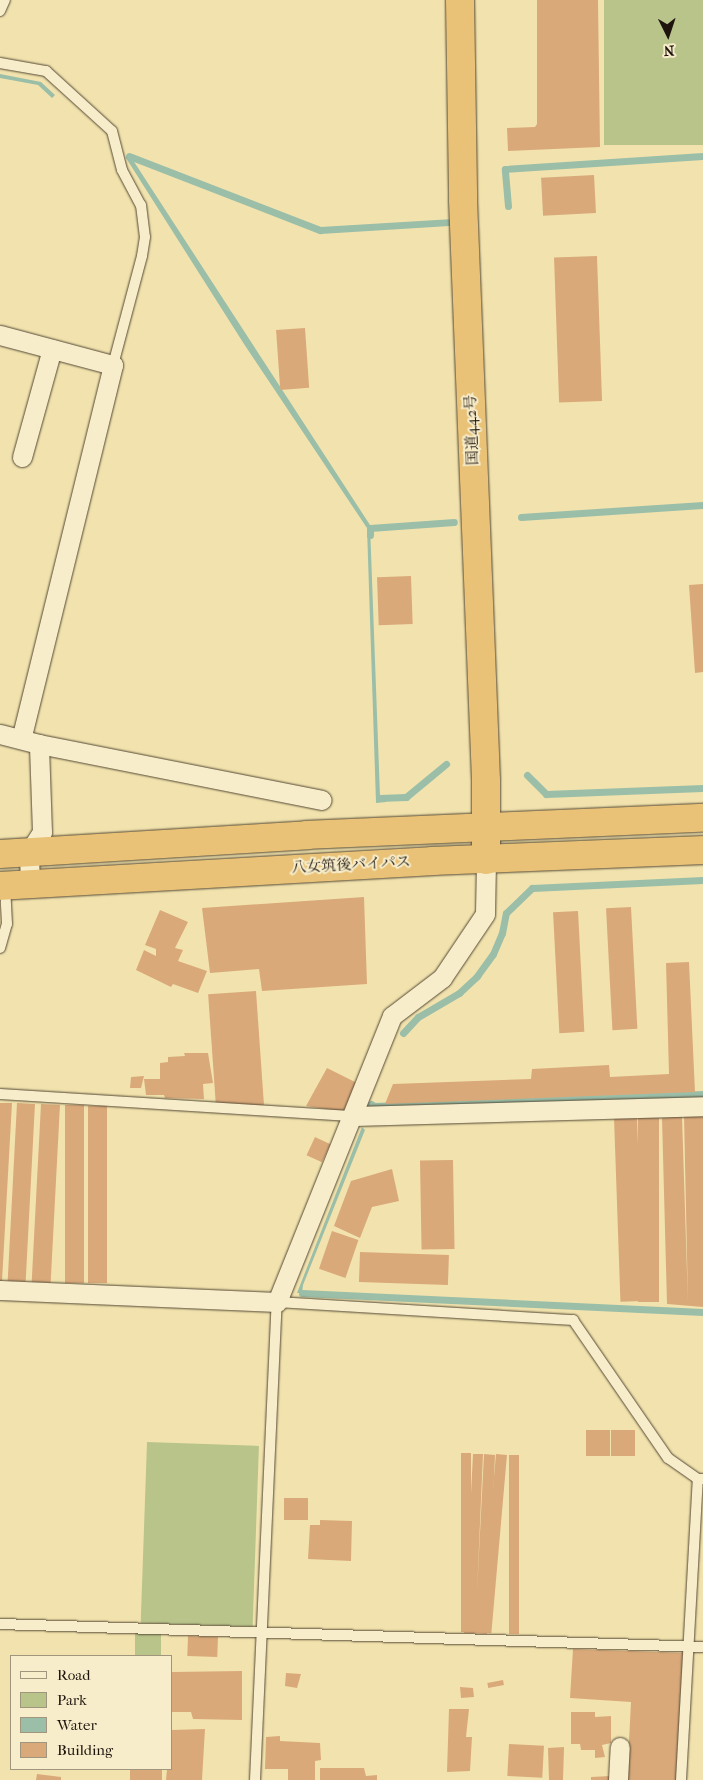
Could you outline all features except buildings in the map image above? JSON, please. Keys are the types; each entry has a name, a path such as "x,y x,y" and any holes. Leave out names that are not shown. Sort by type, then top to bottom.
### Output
{"highway":[{"name":"国道442号","path":"460,0 463,200 486,860"},
{"name":"八女筑後バイパス","path":"0,854 486,827 703,818"},
{"name":"八女筑後バイパス","path":"11,885 423,861 703,850"}],"street":[{"path":"0,336 113,365 21,739"},
{"path":"22,457 52,349"},
{"path":"0,734 39,744 322,800"},
{"path":"11,885 42,832 39,744"},
{"path":"0,1290 277,1302 354,1116 392,1016 442,978 485,914 486,860"},
{"path":"354,1116 703,1106"},
{"path":"618,1780 620,1747"}],"lane":[{"path":"0,11 5,0"},
{"path":"0,63 46,71 112,131 122,170 141,205 145,237 142,256 113,365"},
{"path":"0,948 7,924 11,885"},
{"path":"0,1094 354,1116"},
{"path":"256,1780 261,1632 277,1302 573,1320 668,1458 701,1479 681,1780"},
{"path":"0,1624 703,1647"}],"green space":[{"path":"604,0 703,0 703,145 604,145"},
{"path":"147,1442 259,1446 253,1627 141,1623"},
{"path":"135,1633 161,1633 161,1655 135,1655"}],"water":[{"path":"0,74 41,82 55,95 52,98 38,85 0,78"},
{"path":"129,154 370,525 380,796 388,798 386,802 376,803 367,528 244,344 126,158"},
{"path":"362,1127 365,1130 303,1285 302,1293 297,1293"}],"waterway":[{"path":"129,156 320,230 449,222"},
{"path":"508,206 505,169 703,156"},
{"path":"521,517 703,505"},
{"path":"370,535 370,528 454,522"},
{"path":"379,798 406,797 446,764"},
{"path":"527,775 546,794 703,788"},
{"path":"403,1033 418,1017 459,993 477,976 493,954 502,933 506,913 532,888 703,880"},
{"path":"371,1104 374,1106 703,1094"},
{"path":"302,1293 703,1312"}]}
